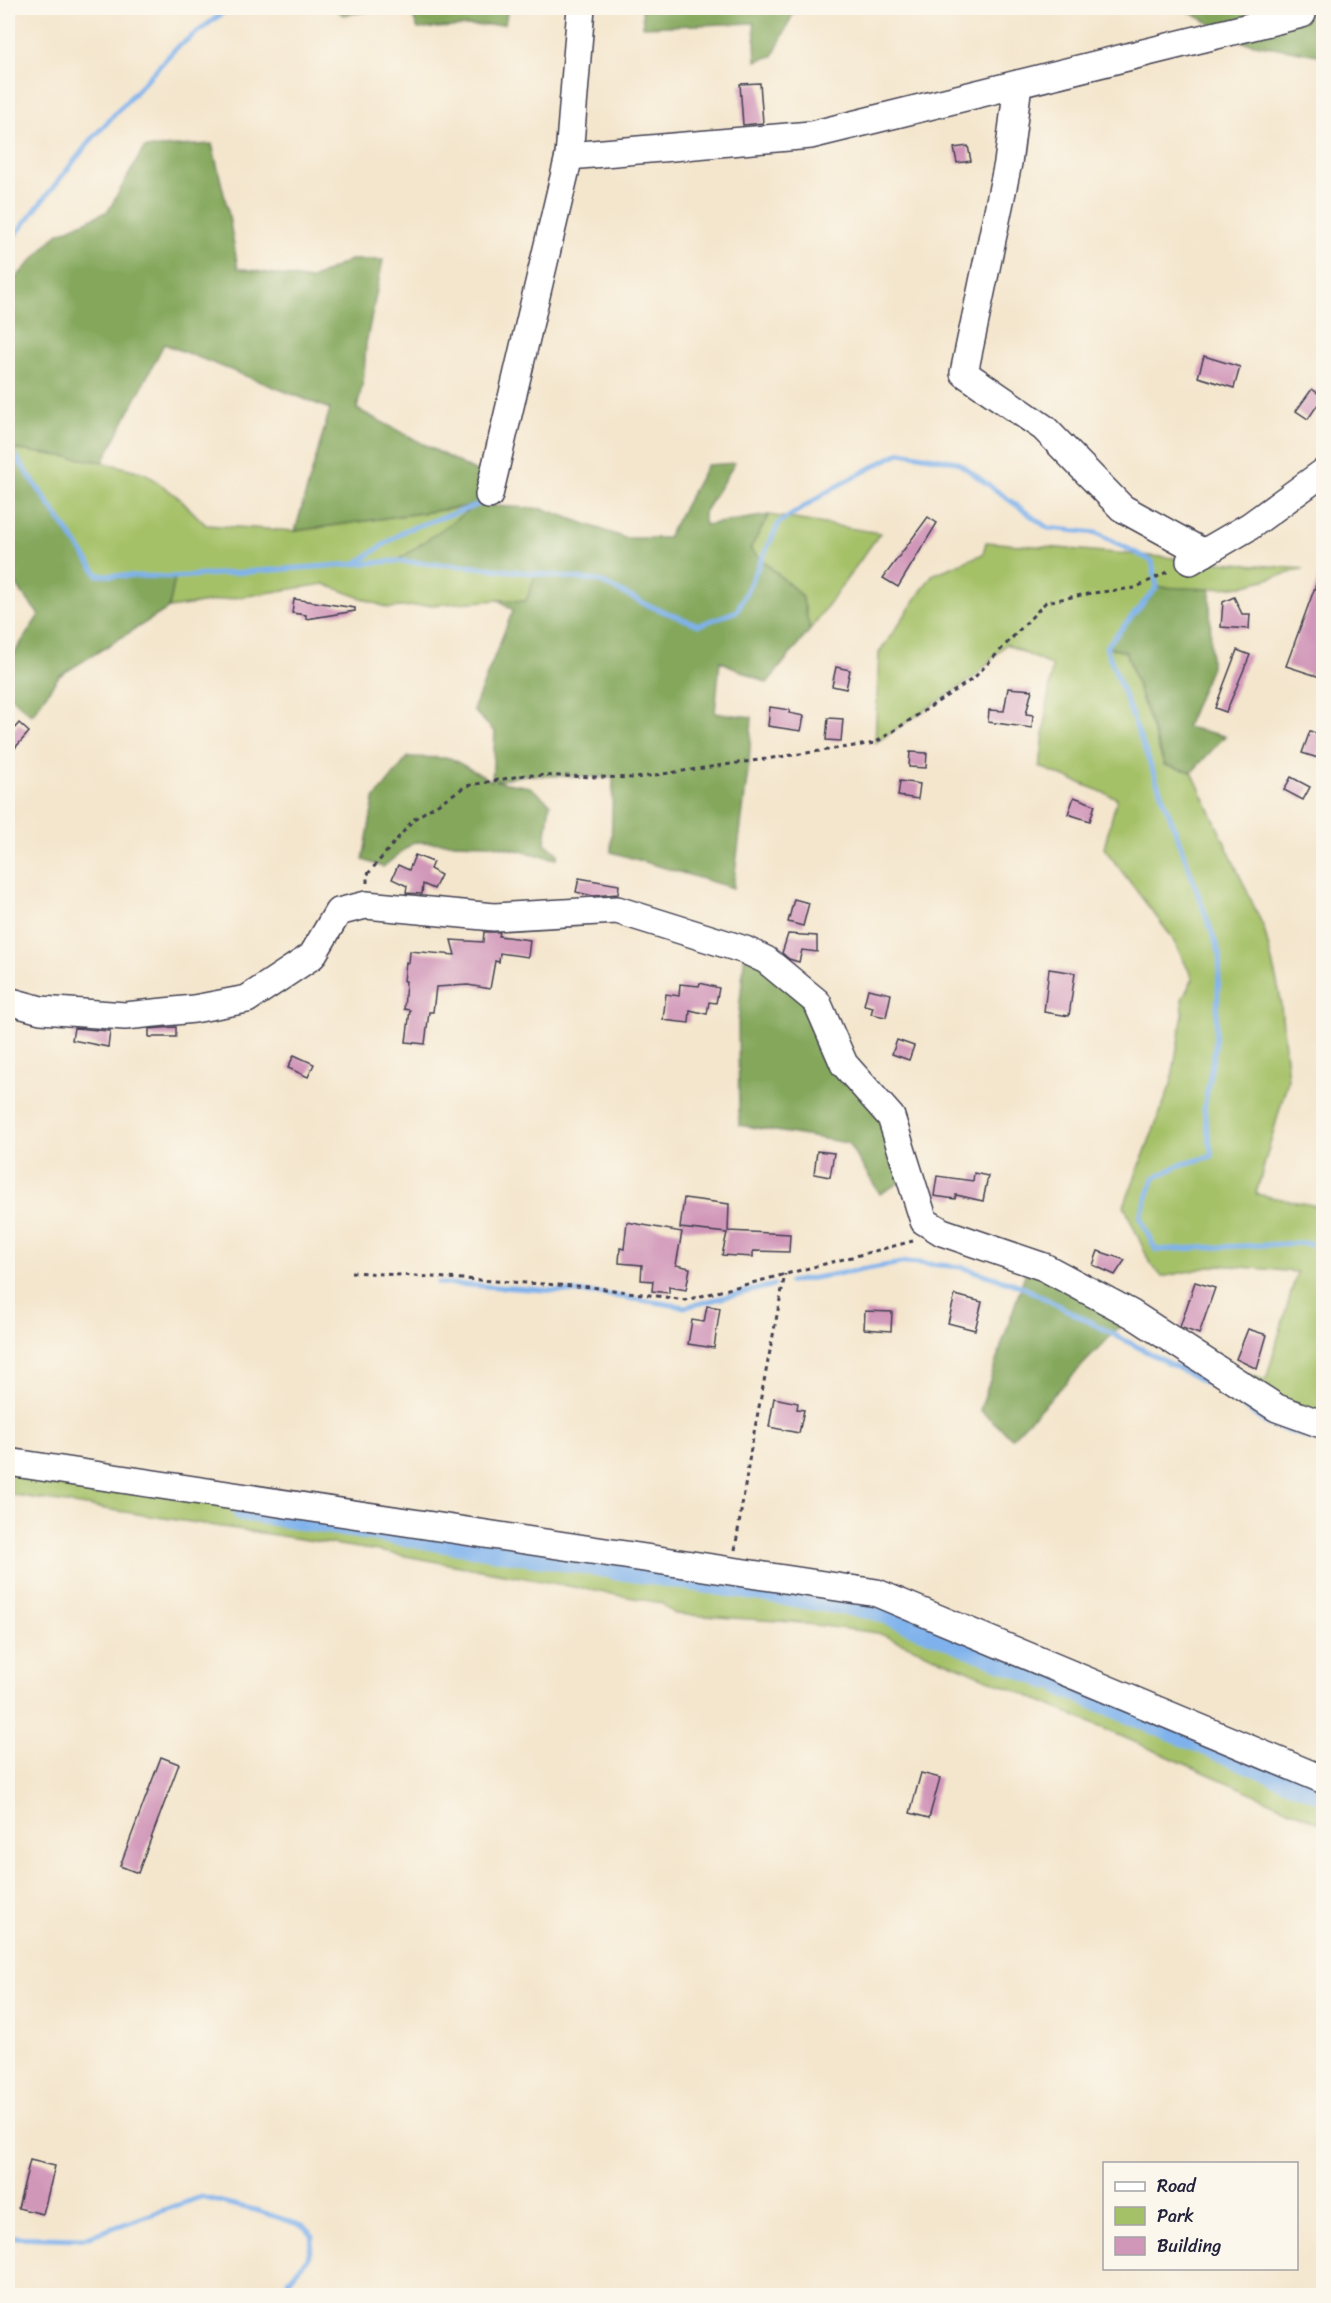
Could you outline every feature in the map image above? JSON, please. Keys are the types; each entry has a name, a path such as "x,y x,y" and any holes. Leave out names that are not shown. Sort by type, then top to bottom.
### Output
{"street":[{"path":"489,495 569,156 581,8"},
{"path":"569,156 811,135 1302,14"},
{"path":"1018,84 1008,163 964,373 1044,428 1122,508 1196,557 1250,526 1323,472"},
{"path":"8,1001 41,1010 125,1016 194,1009 247,999 312,956 338,912 366,905 494,917 617,910 745,950 766,960 817,1002 844,1064 891,1117 924,1221 942,1232 1044,1267 1132,1314 1277,1407 1323,1425"},
{"path":"8,1462 877,1593 1323,1780"}],"path":[{"path":"366,905 367,875 407,827 414,819 466,786 525,775 635,778 875,743 974,678 1046,602 1135,588 1196,557"},
{"path":"351,1272 591,1287 686,1300 913,1242 924,1221"},
{"path":"735,1551 751,1448 784,1274"}],"green space":[{"path":"334,8 390,8 343,15"},
{"path":"409,8 508,8 505,24 418,29"},
{"path":"642,8 802,8 793,14 773,56 756,61 754,23 643,27"},
{"path":"1182,8 1323,8 1323,58 1318,55 1243,42"},
{"path":"212,144 228,211 238,268 310,280 350,260 383,260 366,344 364,376 357,409 486,477 478,505 544,509 625,538 667,538 707,465 735,463 703,514 705,525 769,515 750,549 802,596 810,630 767,683 720,661 715,713 752,717 749,763 733,888 611,852 613,778 525,775 495,781 530,787 550,803 545,843 558,854 557,859 489,844 414,842 383,867 363,860 374,799 408,757 450,758 492,781 495,732 473,710 513,610 499,600 526,601 536,573 397,561 476,505 295,531 330,409 164,344 103,462 12,449 98,575 175,577 169,608 59,676 32,715 8,695 8,663 39,615 8,574 8,445 11,448 8,429 8,286 57,234 108,211 144,148"},
{"path":"12,449 103,462 145,473 178,497 206,525 295,531 478,505 398,561 536,573 526,601 499,600 388,608 324,584 169,608 175,577 98,575"},
{"path":"769,515 880,533 810,630 802,596 750,549"},
{"path":"986,542 1304,569 1242,586 1210,589 1106,647 1126,652 1164,765 1192,772 1264,928 1280,995 1288,1080 1256,1194 1323,1207 1323,1425 1234,1371 1266,1380 1297,1272 1219,1265 1162,1277 1149,1261 1124,1206 1171,1084 1183,1013 1182,999 1193,979 1171,936 1104,848 1117,798 1040,767 1052,666 1006,644 974,678 875,743 879,653 932,575 983,554"},
{"path":"1157,587 1210,589 1211,667 1186,727 1225,736 1192,772 1165,765 1126,652 1106,647"},
{"path":"745,950 817,1002 869,1092 909,1177 880,1194 848,1143 739,1125 738,1023"},
{"path":"1029,1262 1132,1314 1012,1438 980,1410"},
{"path":"8,1462 877,1593 1323,1780 1323,1824 878,1633 791,1622 675,1614 661,1603 378,1551 8,1494"}],"building":[{"path":"760,83 763,123 743,125 740,84"},
{"path":"968,146 971,161 957,163 954,148"},
{"path":"1204,356 1240,367 1234,388 1198,377"},
{"path":"1312,389 1323,397 1308,419 1296,411"},
{"path":"928,517 937,523 898,587 883,578"},
{"path":"1323,569 1323,678 1286,666"},
{"path":"1234,597 1242,614 1250,614 1249,629 1221,627 1223,602"},
{"path":"294,599 355,608 355,611 306,619 306,615 292,613"},
{"path":"1237,650 1250,655 1226,712 1215,708"},
{"path":"836,667 850,670 846,689 832,686"},
{"path":"1008,688 1032,690 1026,714 1033,715 1032,728 988,722 989,710 1004,711"},
{"path":"770,707 790,710 789,713 804,716 801,731 768,726"},
{"path":"828,718 843,719 841,741 826,740"},
{"path":"19,723 29,732 8,756 8,736"},
{"path":"1310,731 1323,736 1318,758 1302,753"},
{"path":"910,752 927,753 926,768 909,767"},
{"path":"1291,777 1310,787 1303,800 1284,790"},
{"path":"900,781 920,784 918,799 898,796"},
{"path":"1074,797 1095,805 1090,821 1068,814"},
{"path":"415,855 433,862 430,869 441,875 434,889 423,884 422,894 406,893 407,886 392,879 398,865 409,870"},
{"path":"579,878 619,885 618,894 593,896 576,892"},
{"path":"794,899 809,903 803,926 788,922"},
{"path":"484,932 500,932 499,936 530,940 528,957 500,953 499,962 495,961 490,989 468,985 436,987 433,1012 429,1012 425,1044 406,1042 410,1010 404,1009 406,981 404,981 410,951 455,955 451,940 483,942"},
{"path":"788,934 817,936 817,952 802,950 799,962 789,959 782,953"},
{"path":"1049,969 1075,973 1069,1016 1044,1012"},
{"path":"700,983 719,988 716,1003 709,1002 707,1014 690,1010 689,1023 663,1020 666,994 679,996 680,984 699,986"},
{"path":"868,989 891,994 886,1017 871,1014 873,1007 864,1005"},
{"path":"176,1027 176,1037 149,1037 149,1029"},
{"path":"74,1028 110,1031 108,1047 72,1040"},
{"path":"897,1040 914,1046 909,1060 892,1054"},
{"path":"294,1055 314,1064 308,1077 288,1068"},
{"path":"817,1151 834,1153 830,1177 814,1174"},
{"path":"974,1173 988,1176 983,1201 956,1195 955,1199 934,1196 937,1176 973,1181"},
{"path":"684,1198 729,1204 728,1231 790,1234 789,1252 753,1251 753,1257 722,1255 727,1233 680,1228"},
{"path":"627,1222 682,1232 676,1265 690,1268 686,1290 669,1287 669,1293 652,1291 653,1281 641,1280 642,1265 619,1263 620,1248 624,1249"},
{"path":"1098,1251 1125,1260 1115,1275 1093,1265"},
{"path":"1195,1282 1215,1288 1199,1334 1180,1327"},
{"path":"955,1295 982,1302 975,1330 948,1323"},
{"path":"707,1306 720,1308 714,1348 688,1344 692,1320 704,1322"},
{"path":"865,1311 892,1312 891,1331 864,1329"},
{"path":"1248,1329 1267,1335 1257,1369 1236,1359"},
{"path":"774,1398 798,1403 797,1409 804,1410 799,1433 769,1427"},
{"path":"161,1757 179,1764 138,1873 120,1866"},
{"path":"921,1773 940,1778 929,1818 910,1813"},
{"path":"30,2160 55,2166 43,2214 18,2208"}],"waterway":[{"path":"8,244 90,141 175,49 229,8"},
{"path":"8,445 98,575 175,577 397,561 477,567 599,581 647,605 699,625 737,611 779,523 833,488 901,452 957,462 1048,528 1097,533 1152,561 1157,587 1106,647 1220,955 1215,1047 1204,1109 1212,1156 1180,1165 1154,1178 1140,1217 1156,1250 1303,1243 1324,1246"},
{"path":"358,562 406,530 478,505 480,498"},
{"path":"790,1282 907,1262 961,1267 1021,1286 1222,1391 1267,1424 1324,1443"},
{"path":"438,1283 603,1294 685,1307 774,1285"},
{"path":"242,1511 876,1610 1049,1680"},
{"path":"1062,1686 1324,1795"},
{"path":"8,2237 81,2239 201,2197 259,2211 303,2226 313,2236 308,2258 288,2281 301,2296"}]}
